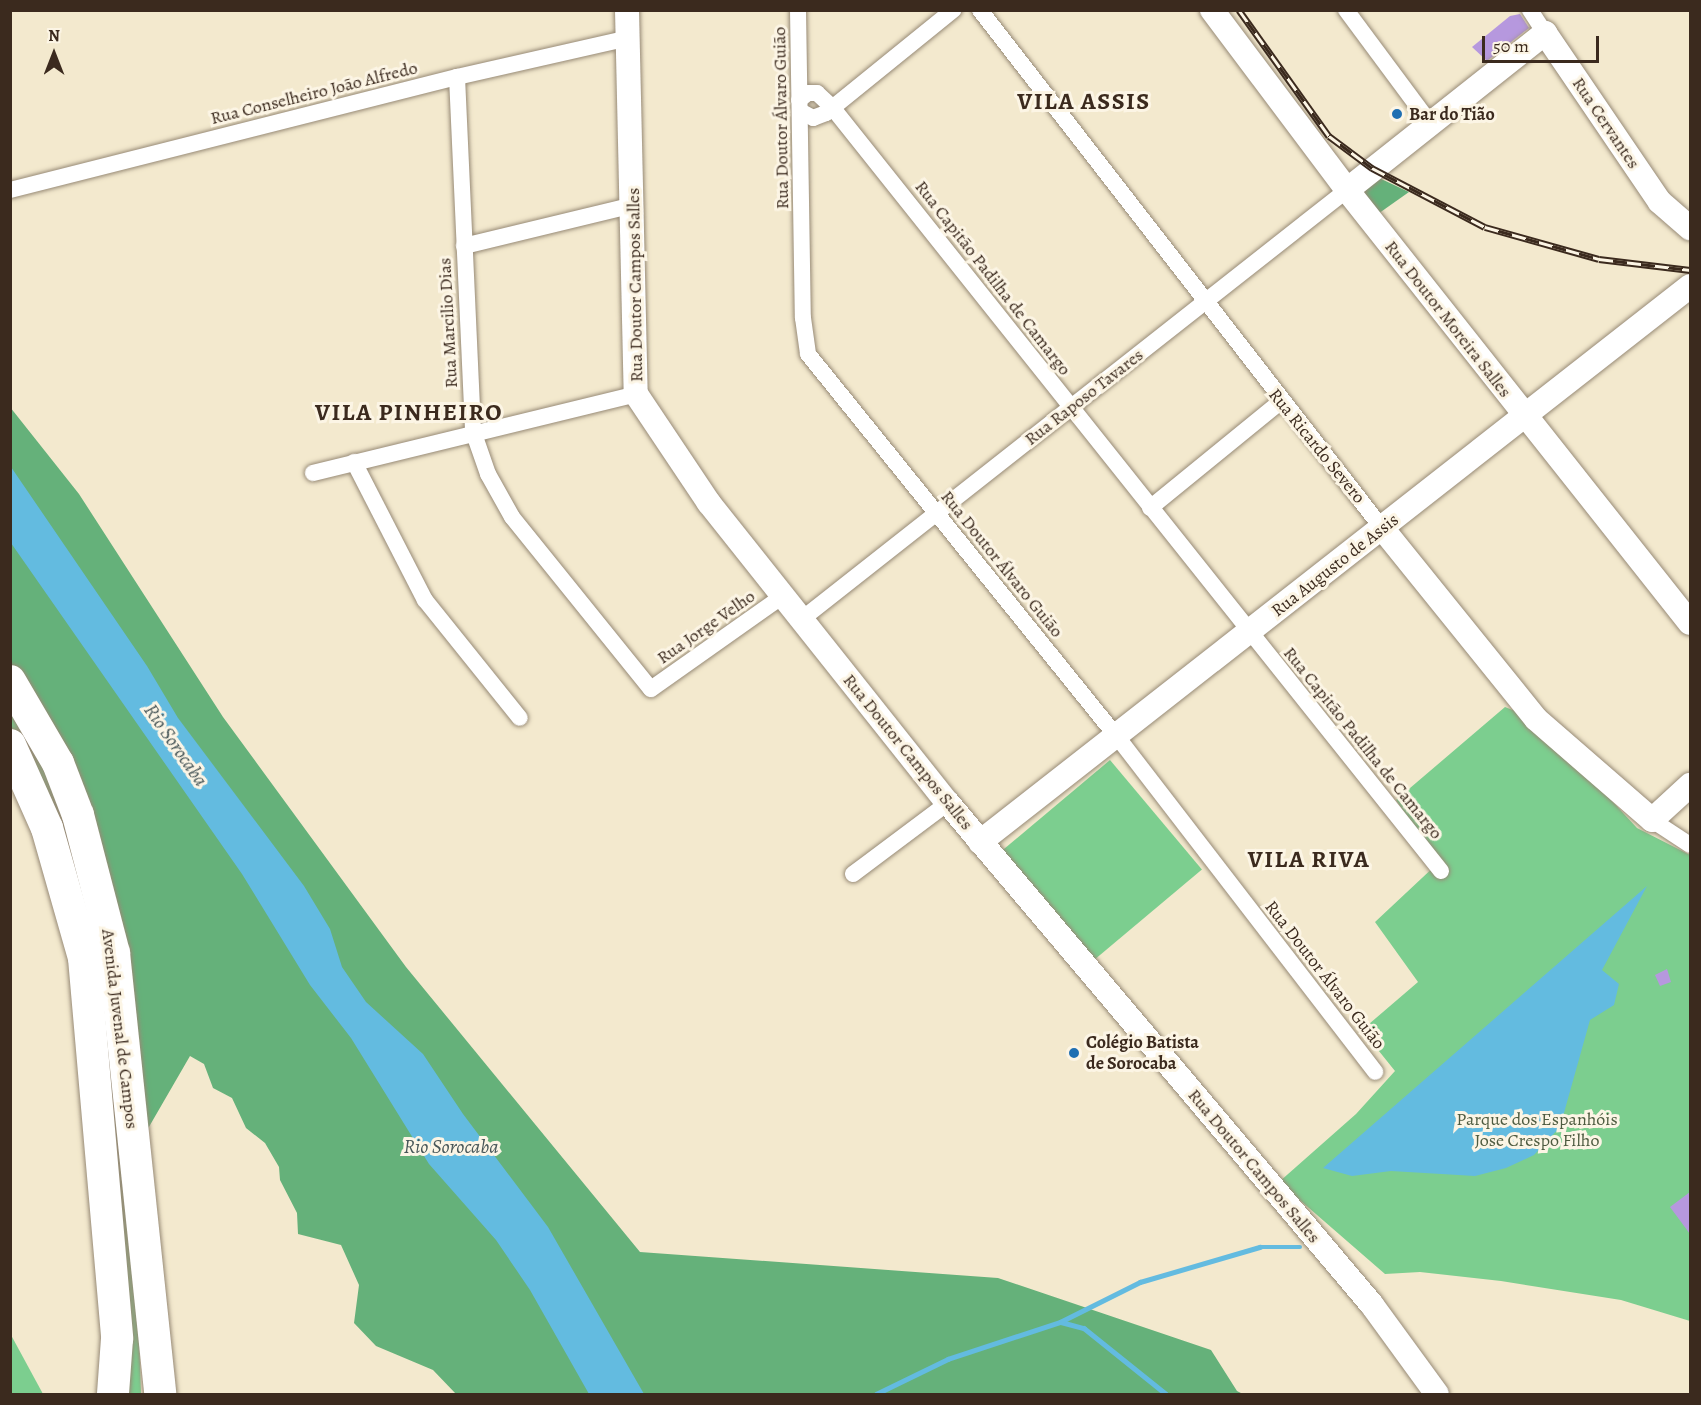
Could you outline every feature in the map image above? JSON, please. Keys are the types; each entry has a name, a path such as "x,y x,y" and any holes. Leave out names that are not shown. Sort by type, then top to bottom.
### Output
{"highway":[{"name":"Avenida Juvenal de Campos","path":"10,681 58,763 78,815 114,953 160,1395"},
{"name":"Avenida Juvenal de Campos","path":"10,745 47,828 84,958 117,1339 113,1395"}],"main road":[{"name":"Rua Doutor Campos Salles","path":"627,10 634,205 636,394 709,502 948,803 1372,1305 1440,1394"},
{"name":"Rua Doutor Moreira Salles","path":"1212,10 1347,190 1690,623"},
{"name":"Rua Raposo Tavares","path":"1347,190 1545,33"},
{"name":"Rua Cervantes","path":"1545,33 1660,202 1690,228"},
{"path":"1330,168 1350,177 1365,174"},
{"name":"Rua Augusto de Assis","path":"980,842 1690,287"},
{"name":"Rua Ricardo Severo","path":"1382,528 1536,719 1652,820"},
{"path":"1652,820 1690,785"}],"street":[{"name":"Rua Doutor Álvaro Guião","path":"798,10 804,343 808,354 1116,736 1375,1072"},
{"path":"832,107 953,10"},
{"name":"Rua Ricardo Severo","path":"980,10 1281,401 1382,528"},
{"path":"1346,10 1430,123"},
{"name":"Rua Cervantes","path":"1530,10 1545,33"},
{"name":"Rua Conselheiro João Alfredo","path":"10,190 457,77 628,38"},
{"name":"Rua Marcilio Dias","path":"457,77 473,431 488,474 512,517 651,689"},
{"name":"Rua Capitão Padilha de Camargo","path":"800,105 808,93 817,93 832,107 1441,871"},
{"name":"Rua Raposo Tavares","path":"802,619 1347,190"},
{"path":"464,246 634,205"},
{"path":"313,472 473,431 636,394"},
{"path":"1150,508 1281,401"},
{"path":"354,462 425,600 520,718"},
{"name":"Rua Jorge Velho","path":"651,689 783,596"},
{"path":"853,874 948,803"},
{"name":"Rua Ricardo Severo","path":"1652,820 1690,845"}],"green space":[{"path":"1377,177 1409,192 1375,216 1359,189"},
{"path":"10,407 79,494 223,717 406,967 640,1252 998,1278 1211,1350 1237,1391 1243,1394 456,1394 433,1370 376,1346 354,1323 359,1285 341,1245 298,1234 297,1213 280,1180 279,1167 265,1143 246,1128 232,1098 213,1088 204,1064 190,1056 146,1132 67,764 11,664"},
{"path":"10,699 54,778 102,940 138,1303 141,1394 126,1394 95,991 38,780 11,726"},
{"name":"Parque dos Espanhóis Jose Crespo Filho","path":"1505,707 1536,719 1637,828 1690,855 1690,1321 1621,1300 1501,1281 1420,1272 1385,1274 1279,1182 1356,1114 1395,1071 1362,1030 1418,982 1375,922 1438,863 1396,800"},
{"path":"1110,760 1202,870 1095,960 1003,850"},
{"path":"11,1335 43,1394 11,1394"}],"water":[{"name":"Rio Sorocaba","path":"11,467 147,666 178,718 304,886 330,929 342,967 366,1002 423,1054 463,1114 548,1227 644,1394 589,1394 530,1290 496,1240 429,1164 351,1038 310,985 242,874 11,543"},
{"path":"1647,886 1602,970 1619,984 1614,1005 1590,1020 1560,1127 1534,1155 1506,1168 1475,1176 1391,1171 1352,1176 1323,1168"}],"building":[{"path":"1520,14 1529,28 1487,61 1472,47 1510,16"},
{"path":"1667,969 1671,982 1660,986 1655,975"},
{"path":"1690,1192 1690,1234 1670,1207"}],"waterway":[{"path":"876,1394 948,1359 1060,1322 1140,1282 1260,1247 1300,1247"},
{"path":"1061,1322 1084,1328 1166,1394"}],"railway":[{"path":"1239,10 1329,136 1372,168 1485,227 1599,259 1690,270"}],"place":[{"name":"Bar do Tião","path":"1397,114"},
{"name":"Colégio Batista de Sorocaba","path":"1074,1053"}],"district":[{"name":"VILA ASSIS","path":"1084,102"},
{"name":"VILA PINHEIRO","path":"409,413"},
{"name":"VILA RIVA","path":"1309,860"}]}
